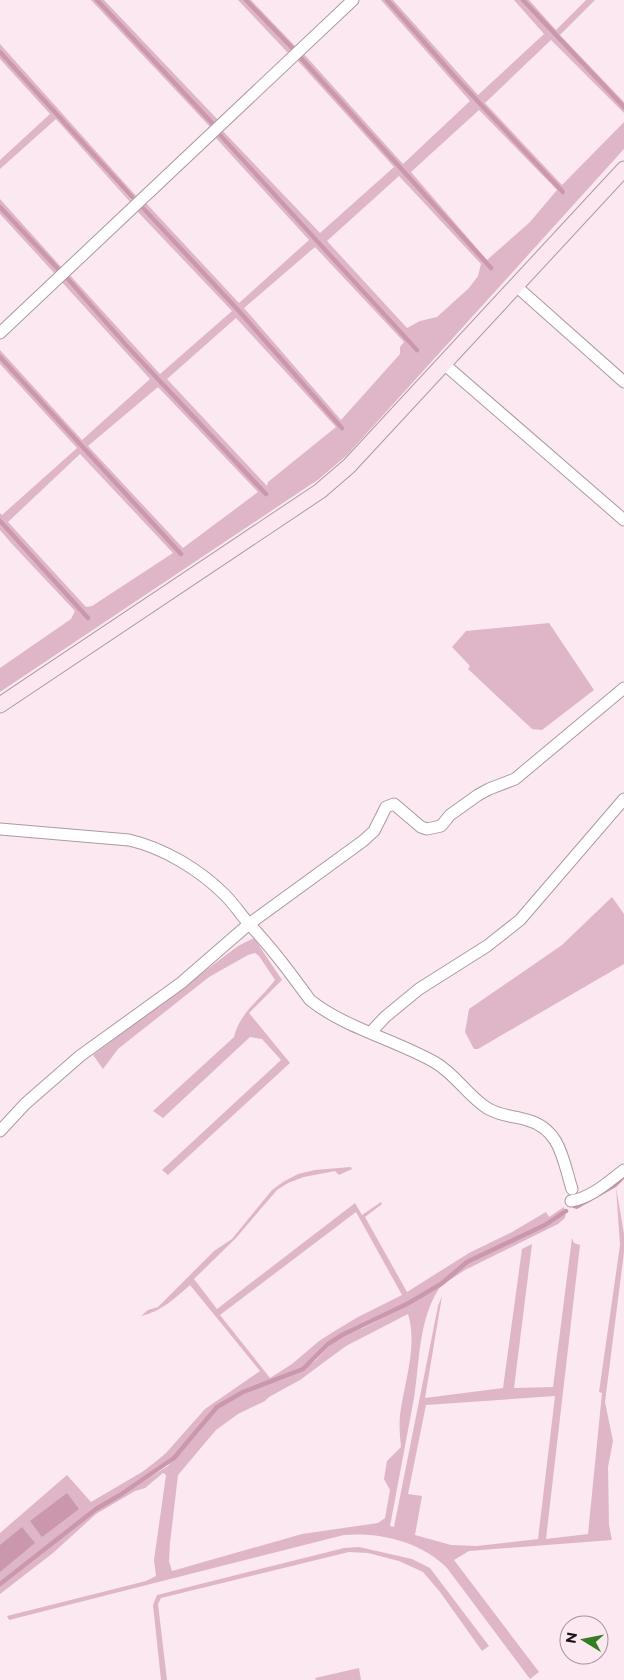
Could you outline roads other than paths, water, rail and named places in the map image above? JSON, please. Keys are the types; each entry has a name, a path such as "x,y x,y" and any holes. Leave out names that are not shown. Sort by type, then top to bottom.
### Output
{"street":[{"path":"0,333 353,0"},
{"path":"0,705 320,491 349,466 624,169"},
{"path":"516,286 624,382"},
{"path":"444,364 624,520"},
{"path":"0,1131 25,1104 80,1056 181,983 249,924 363,841 374,831 386,807 394,804 421,828 428,829 441,826 450,815 478,795 515,779 624,688"},
{"path":"370,1032 419,989 487,946 520,920 624,799"},
{"path":"0,829 129,840 152,847 206,878 226,896 259,934 310,1000 332,1015 402,1046 448,1071 483,1105 492,1111 501,1115 528,1120 552,1133 558,1143 572,1189"},
{"path":"571,1201 577,1200 608,1184 624,1170"}],"waterway":[{"path":"97,0 214,125"},
{"path":"246,0 294,50"},
{"path":"387,0 455,77 563,192"},
{"path":"523,0 624,107"},
{"path":"0,52 132,197"},
{"path":"301,58 491,268"},
{"path":"220,135 417,350"},
{"path":"0,207 60,271"},
{"path":"142,207 238,310 342,428"},
{"path":"66,277 126,345 266,494"},
{"path":"0,357 181,554"},
{"path":"0,521 88,618"},
{"path":"0,1584 96,1509 174,1458 217,1407 243,1392 303,1369 328,1344 342,1335 407,1304 441,1284 467,1262 545,1225 566,1211"}]}
